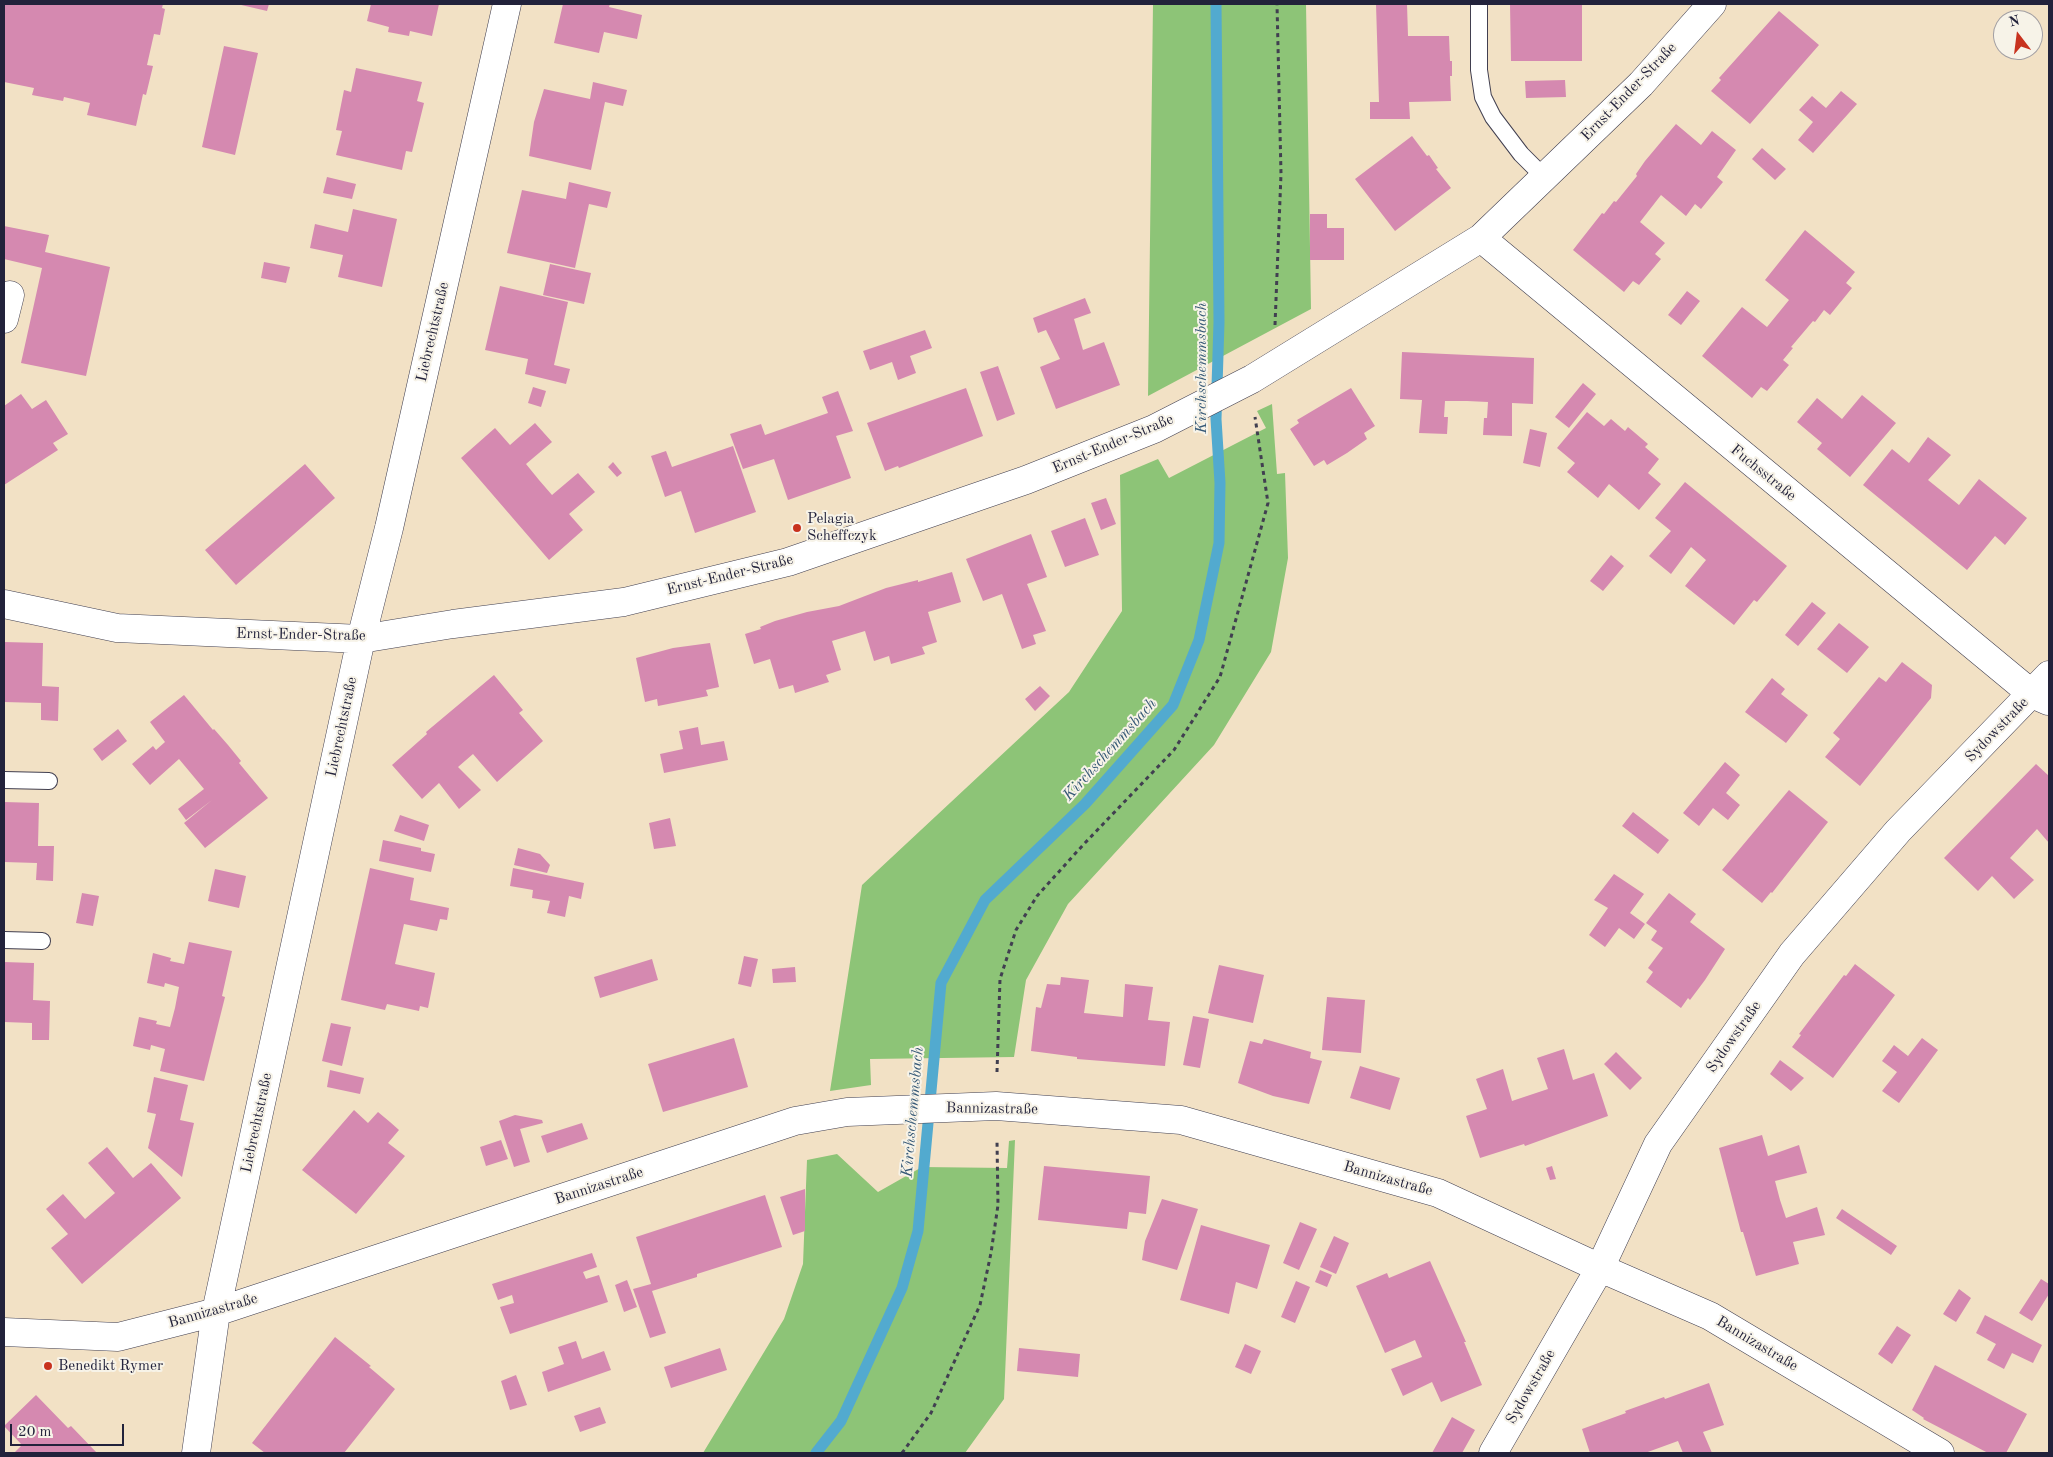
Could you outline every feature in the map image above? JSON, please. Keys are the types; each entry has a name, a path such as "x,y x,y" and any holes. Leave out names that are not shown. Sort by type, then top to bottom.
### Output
{"street":[{"name":"Liebrechtstraße","path":"196,1453 216,1312 361,639 389,528 508,4"},
{"name":"Ernst-Ender-Straße","path":"4,604 117,628 361,639 453,624 624,602 788,562 1026,480 1154,429 1262,373 1481,238 1641,84 1712,4"},
{"name":"Fuchsstraße","path":"1481,238 1648,378 2044,690"},
{"name":"Sydowstraße","path":"1493,1453 1600,1268 1658,1144 1792,954 1898,831 2044,690"},
{"name":"Bannizastraße","path":"4,1332 118,1336 216,1312 796,1122 847,1112 996,1106 1181,1120 1438,1193 1600,1268 1710,1316 1940,1453"}],"lane":[{"path":"1479,4 1480,70 1483,97 1498,124 1521,154 1544,178"},
{"path":"4,780 49,781"},
{"path":"4,940 42,941"}],"path":[{"path":"902,1453 930,1413 980,1306 991,1253 998,1205 996,1106 1000,979 1016,930 1037,896 1083,844 1174,750 1220,677 1268,503 1254,410 1262,373 1281,174 1276,4"}],"green space":[{"path":"1153,4 1306,4 1311,309 1148,396"},
{"path":"1272,404 1277,474 1285,473 1288,558 1271,652 1214,745 1068,904 1026,980 1014,1057 870,1059 871,1085 830,1091 862,885 1069,692 1122,611 1120,475 1158,459 1169,478 1266,428 1257,411"},
{"path":"1015,1140 1004,1399 965,1453 703,1453 784,1319 803,1264 807,1160 837,1154 878,1192 922,1167 1007,1168 1009,1141"}],"building":[{"path":"4,4 163,4 162,8 165,9 160,35 154,34 147,65 153,66 146,95 143,94 136,126 87,115 90,103 64,97 63,101 32,95 34,88 4,82"},
{"path":"237,4 269,4 267,11"},
{"path":"371,4 439,4 432,36 410,31 409,36 388,32 389,27 367,21"},
{"path":"563,4 610,4 609,7 642,15 637,39 604,32 599,53 554,43"},
{"path":"1376,4 1407,4 1408,36 1449,36 1450,61 1452,61 1452,76 1450,76 1451,101 1409,102 1410,119 1370,119 1370,102 1379,102"},
{"path":"1510,4 1582,4 1582,61 1511,61"},
{"path":"1779,11 1819,45 1750,124 1711,91 1721,80 1719,78"},
{"path":"224,46 258,53 235,155 202,147"},
{"path":"356,68 422,82 417,101 424,103 412,152 406,151 402,170 336,155 342,131 336,130 344,90 351,92"},
{"path":"1565,80 1566,97 1526,98 1525,81"},
{"path":"593,82 627,90 623,106 605,102 591,170 529,156 534,122 544,89 590,99"},
{"path":"1841,91 1857,104 1813,153 1798,140 1813,122 1799,110 1812,96 1826,108"},
{"path":"1676,124 1701,145 1712,131 1736,150 1717,177 1723,182 1701,209 1695,204 1686,216 1661,195 1640,222 1665,243 1655,254 1661,259 1639,285 1633,281 1624,292 1573,250 1602,213 1604,214 1614,201 1616,202 1637,176 1636,174 1645,161"},
{"path":"1412,136 1427,156 1429,155 1438,168 1436,169 1451,188 1395,231 1355,179"},
{"path":"1762,148 1786,169 1775,180 1752,159"},
{"path":"327,177 356,184 352,199 323,193"},
{"path":"569,182 611,192 607,208 589,204 575,268 507,253 522,190 566,199"},
{"path":"353,209 397,219 382,287 338,277 343,255 310,248 315,224 348,232"},
{"path":"1310,214 1327,214 1327,228 1344,228 1344,260 1310,260"},
{"path":"4,226 49,235 45,252 110,267 86,376 21,363 42,268 4,259"},
{"path":"1805,230 1855,272 1846,283 1852,288 1830,315 1824,310 1815,322 1813,321 1791,347 1793,348 1783,360 1789,365 1767,391 1761,387 1752,398 1702,356 1742,307 1767,327 1789,300 1765,280"},
{"path":"264,262 290,267 286,283 261,278"},
{"path":"550,264 591,273 584,304 543,295"},
{"path":"500,286 568,302 554,365 570,369 566,384 525,374 528,359 485,350"},
{"path":"1687,291 1700,301 1681,325 1668,315"},
{"path":"1085,298 1091,313 1074,319 1083,350 1104,342 1120,385 1056,409 1040,367 1060,359 1046,330 1038,333 1033,318"},
{"path":"925,330 932,348 910,356 916,373 898,380 892,362 870,370 863,351"},
{"path":"1402,352 1534,358 1533,404 1512,403 1512,436 1483,435 1484,418 1487,418 1488,402 1467,401 1445,401 1444,417 1448,417 1447,434 1419,433 1422,400 1400,399"},
{"path":"998,366 1015,414 997,421 980,372"},
{"path":"1583,383 1596,394 1569,428 1555,417"},
{"path":"533,387 546,391 541,407 528,403"},
{"path":"966,388 983,436 899,468 898,466 885,471 867,423"},
{"path":"1351,388 1375,426 1364,433 1367,439 1347,453 1327,465 1324,460 1314,466 1290,429 1299,423 1297,420"},
{"path":"838,391 853,431 836,436 851,478 788,500 774,459 743,469 730,434 761,424 765,435 828,413 822,397"},
{"path":"21,394 32,409 46,400 68,434 53,443 58,450 4,485 4,406"},
{"path":"1862,395 1896,423 1850,477 1817,449 1822,443 1797,422 1817,398 1842,419"},
{"path":"1587,412 1604,426 1611,419 1625,431 1628,427 1648,444 1645,447 1659,459 1648,473 1661,484 1639,510 1609,484 1598,498 1567,472 1575,463 1557,448"},
{"path":"535,423 552,442 526,464 552,495 578,473 595,492 569,514 583,530 549,560 461,458 495,428 510,445"},
{"path":"1530,429 1547,433 1540,467 1523,463"},
{"path":"1928,437 1951,455 1928,480 1959,505 1979,479 2027,518 2005,545 1995,536 1967,570 1863,485 1892,449 1909,463"},
{"path":"733,446 756,512 695,533 681,491 665,497 651,456 666,451 672,467"},
{"path":"613,462 622,473 617,477 608,467"},
{"path":"305,464 335,498 236,585 205,550"},
{"path":"1685,482 1787,566 1757,602 1754,600 1734,625 1685,586 1706,560 1691,547 1671,574 1649,556 1671,531 1655,518"},
{"path":"1106,498 1116,524 1101,530 1091,503"},
{"path":"1085,518 1099,555 1065,567 1051,531"},
{"path":"1031,534 1047,577 1027,584 1046,631 1033,635 1036,644 1022,649 1002,594 983,601 966,559"},
{"path":"1611,555 1624,566 1603,591 1590,581"},
{"path":"952,572 961,602 928,612 937,642 922,647 925,654 891,664 889,656 874,661 865,631 832,641 841,670 826,675 829,682 795,693 793,685 779,689 770,659 754,664 745,634 761,629 760,627 807,612 839,606 886,588 918,580 918,582"},
{"path":"1812,602 1826,613 1798,646 1785,635"},
{"path":"1839,623 1869,647 1847,673 1817,649"},
{"path":"4,642 43,643 42,686 59,687 58,721 41,720 41,703 4,702"},
{"path":"710,643 719,687 706,690 708,696 658,706 657,699 645,702 636,658 673,648"},
{"path":"1902,662 1932,685 1931,698 1860,786 1825,757 1840,739 1833,733 1879,677 1886,682"},
{"path":"494,675 523,710 519,713 543,741 497,782 473,754 458,767 481,790 459,809 439,783 422,799 392,765 427,734 426,732"},
{"path":"1772,678 1785,689 1781,694 1808,715 1786,743 1745,712"},
{"path":"1040,686 1050,696 1035,711 1025,699"},
{"path":"184,695 228,745 241,761 239,763 268,798 205,848 184,823 212,800 186,820 178,809 204,789 179,759 150,785 132,764 153,746 156,750 165,742 150,722"},
{"path":"698,727 701,745 724,741 728,760 664,773 660,754 683,749 679,731"},
{"path":"118,729 127,741 102,761 93,749"},
{"path":"1725,762 1740,775 1726,793 1740,805 1728,820 1713,808 1699,826 1683,813"},
{"path":"2036,764 2049,776 2049,843 2037,829 2010,858 2034,880 2014,899 1992,876 1978,891 1944,858"},
{"path":"1789,790 1828,822 1762,903 1722,870"},
{"path":"4,802 39,803 38,846 54,846 53,881 36,880 37,863 4,862"},
{"path":"1633,812 1669,840 1658,854 1622,826"},
{"path":"400,815 429,825 424,841 394,831"},
{"path":"670,818 676,846 654,849 649,823"},
{"path":"383,840 421,848 421,851 435,854 431,872 379,861"},
{"path":"518,848 540,854 550,865 547,873 514,865"},
{"path":"370,868 414,878 410,900 449,908 447,920 440,919 437,931 404,924 395,964 435,973 428,1008 420,1006 419,1011 387,1004 385,1010 341,1000"},
{"path":"513,868 584,883 581,899 569,896 565,917 547,913 550,901 532,898 533,890 510,886"},
{"path":"215,869 246,876 239,908 208,901"},
{"path":"1614,874 1644,894 1630,913 1645,924 1634,939 1619,928 1605,947 1589,935 1608,908 1594,900"},
{"path":"82,893 99,896 93,926 76,923"},
{"path":"1669,893 1696,914 1690,922 1725,949 1705,980 1690,1000 1688,998 1681,1008 1646,982 1653,972 1648,968 1663,948 1651,940 1657,931 1646,923"},
{"path":"189,942 232,951 222,996 225,997 204,1081 160,1071 165,1049 151,1045 150,1050 133,1046 139,1017 157,1021 156,1024 170,1027 175,1008 179,987 165,983 164,987 147,983 153,953 171,958 170,961 184,964"},
{"path":"744,956 758,959 751,987 738,984"},
{"path":"652,959 658,980 600,998 594,977"},
{"path":"4,962 34,963 33,1000 50,1001 49,1040 32,1040 32,1023 4,1022"},
{"path":"1855,964 1895,995 1833,1078 1792,1047 1801,1035 1799,1034 1844,975 1846,976"},
{"path":"1219,965 1264,975 1253,1023 1208,1013"},
{"path":"795,967 796,982 773,983 772,969"},
{"path":"1061,977 1089,980 1084,1013 1123,1017 1125,984 1153,987 1148,1020 1170,1022 1165,1066 1077,1059 1077,1057 1031,1051 1036,1007 1041,1008 1047,984 1060,985"},
{"path":"1327,997 1365,1000 1361,1053 1322,1050"},
{"path":"1193,1016 1209,1019 1200,1068 1183,1065"},
{"path":"331,1023 351,1027 342,1066 322,1061"},
{"path":"734,1038 748,1087 663,1112 648,1064"},
{"path":"1922,1038 1938,1050 1899,1103 1882,1091 1897,1072 1882,1061 1894,1045 1908,1056"},
{"path":"1264,1039 1311,1052 1310,1058 1322,1061 1309,1104 1273,1096 1238,1083 1250,1041 1262,1044"},
{"path":"1564,1049 1573,1080 1594,1073 1608,1116 1525,1146 1524,1144 1480,1158 1466,1116 1487,1109 1476,1079 1503,1069 1512,1101 1548,1089 1537,1058"},
{"path":"1616,1052 1642,1078 1630,1090 1604,1064"},
{"path":"1780,1060 1804,1078 1791,1091 1770,1074"},
{"path":"1360,1066 1400,1078 1390,1110 1350,1098"},
{"path":"330,1070 364,1078 360,1094 327,1087"},
{"path":"154,1077 188,1085 180,1120 194,1123 182,1177 148,1148 156,1114 147,1112"},
{"path":"354,1110 368,1123 378,1112 399,1130 388,1143 405,1156 356,1214 302,1170"},
{"path":"515,1115 542,1120 543,1123 520,1129 530,1162 514,1167 499,1121"},
{"path":"582,1123 588,1139 547,1153 541,1136"},
{"path":"1762,1135 1768,1156 1799,1145 1807,1173 1775,1181 1780,1200 1786,1218 1817,1207 1825,1235 1793,1242 1799,1264 1756,1276 1743,1232 1741,1232 1719,1148"},
{"path":"501,1140 508,1159 486,1166 480,1147"},
{"path":"107,1147 133,1178 151,1163 181,1198 82,1284 51,1248 68,1234 46,1209 63,1194 85,1219 115,1193 88,1163"},
{"path":"1044,1166 1150,1176 1146,1214 1129,1212 1127,1229 1038,1220"},
{"path":"1552,1166 1556,1179 1550,1180 1546,1168"},
{"path":"805,1189 805,1231 793,1235 780,1197"},
{"path":"765,1195 782,1247 697,1274 697,1277 652,1291 666,1333 650,1338 633,1289 651,1284 636,1237"},
{"path":"1162,1199 1198,1209 1177,1270 1142,1260 1145,1241"},
{"path":"1842,1209 1897,1246 1891,1255 1836,1218"},
{"path":"1300,1222 1317,1229 1299,1270 1283,1263"},
{"path":"1201,1225 1270,1245 1257,1289 1236,1282 1229,1314 1180,1300"},
{"path":"1334,1236 1349,1243 1336,1274 1320,1267"},
{"path":"592,1253 597,1267 583,1272 586,1279 599,1275 608,1302 510,1334 500,1307 514,1303 512,1295 498,1300 492,1284"},
{"path":"1430,1261 1466,1342 1464,1342 1482,1385 1441,1402 1432,1382 1403,1396 1391,1369 1422,1357 1415,1340 1385,1353 1356,1286 1387,1273 1389,1278"},
{"path":"1320,1270 1332,1275 1327,1287 1315,1282"},
{"path":"2041,1279 2049,1284 2049,1294 2032,1321 2019,1313"},
{"path":"627,1280 637,1307 624,1312 615,1285"},
{"path":"1296,1281 1310,1287 1295,1323 1281,1317"},
{"path":"1959,1289 1971,1298 1956,1322 1943,1314"},
{"path":"1985,1315 2042,1345 2033,1363 2012,1353 2004,1369 1987,1360 1996,1344 1976,1333"},
{"path":"1897,1326 1911,1335 1892,1364 1878,1354"},
{"path":"335,1337 371,1366 369,1367 395,1389 344,1453 265,1453 252,1443"},
{"path":"576,1341 582,1359 604,1351 611,1370 548,1392 542,1372 564,1364 558,1347"},
{"path":"1245,1344 1261,1351 1251,1374 1235,1367"},
{"path":"720,1348 727,1370 671,1388 664,1367"},
{"path":"1019,1348 1080,1354 1078,1377 1017,1371"},
{"path":"1935,1365 2027,1414 2006,1453 1988,1453 1923,1419 1912,1410"},
{"path":"516,1375 527,1405 510,1410 501,1381"},
{"path":"1709,1383 1724,1425 1703,1432 1712,1453 1683,1453 1678,1441 1645,1453 1590,1453 1582,1429 1626,1413 1625,1411"},
{"path":"36,1395 68,1428 71,1426 97,1453 14,1453 22,1445 4,1426"},
{"path":"600,1407 606,1423 580,1432 574,1416"},
{"path":"1452,1417 1475,1430 1462,1453 1432,1453"}],"waterway":[{"name":"Kirchschemmsbach","path":"816,1453 841,1421 902,1288 918,1231 941,983 985,900 1085,804 1173,705 1199,640 1219,543 1220,483 1216,419 1219,322 1216,4"}],"place":[{"name":"Pelagia Scheffczyk","path":"797,528"},
{"name":"Benedikt Rymer","path":"48,1366"}]}
